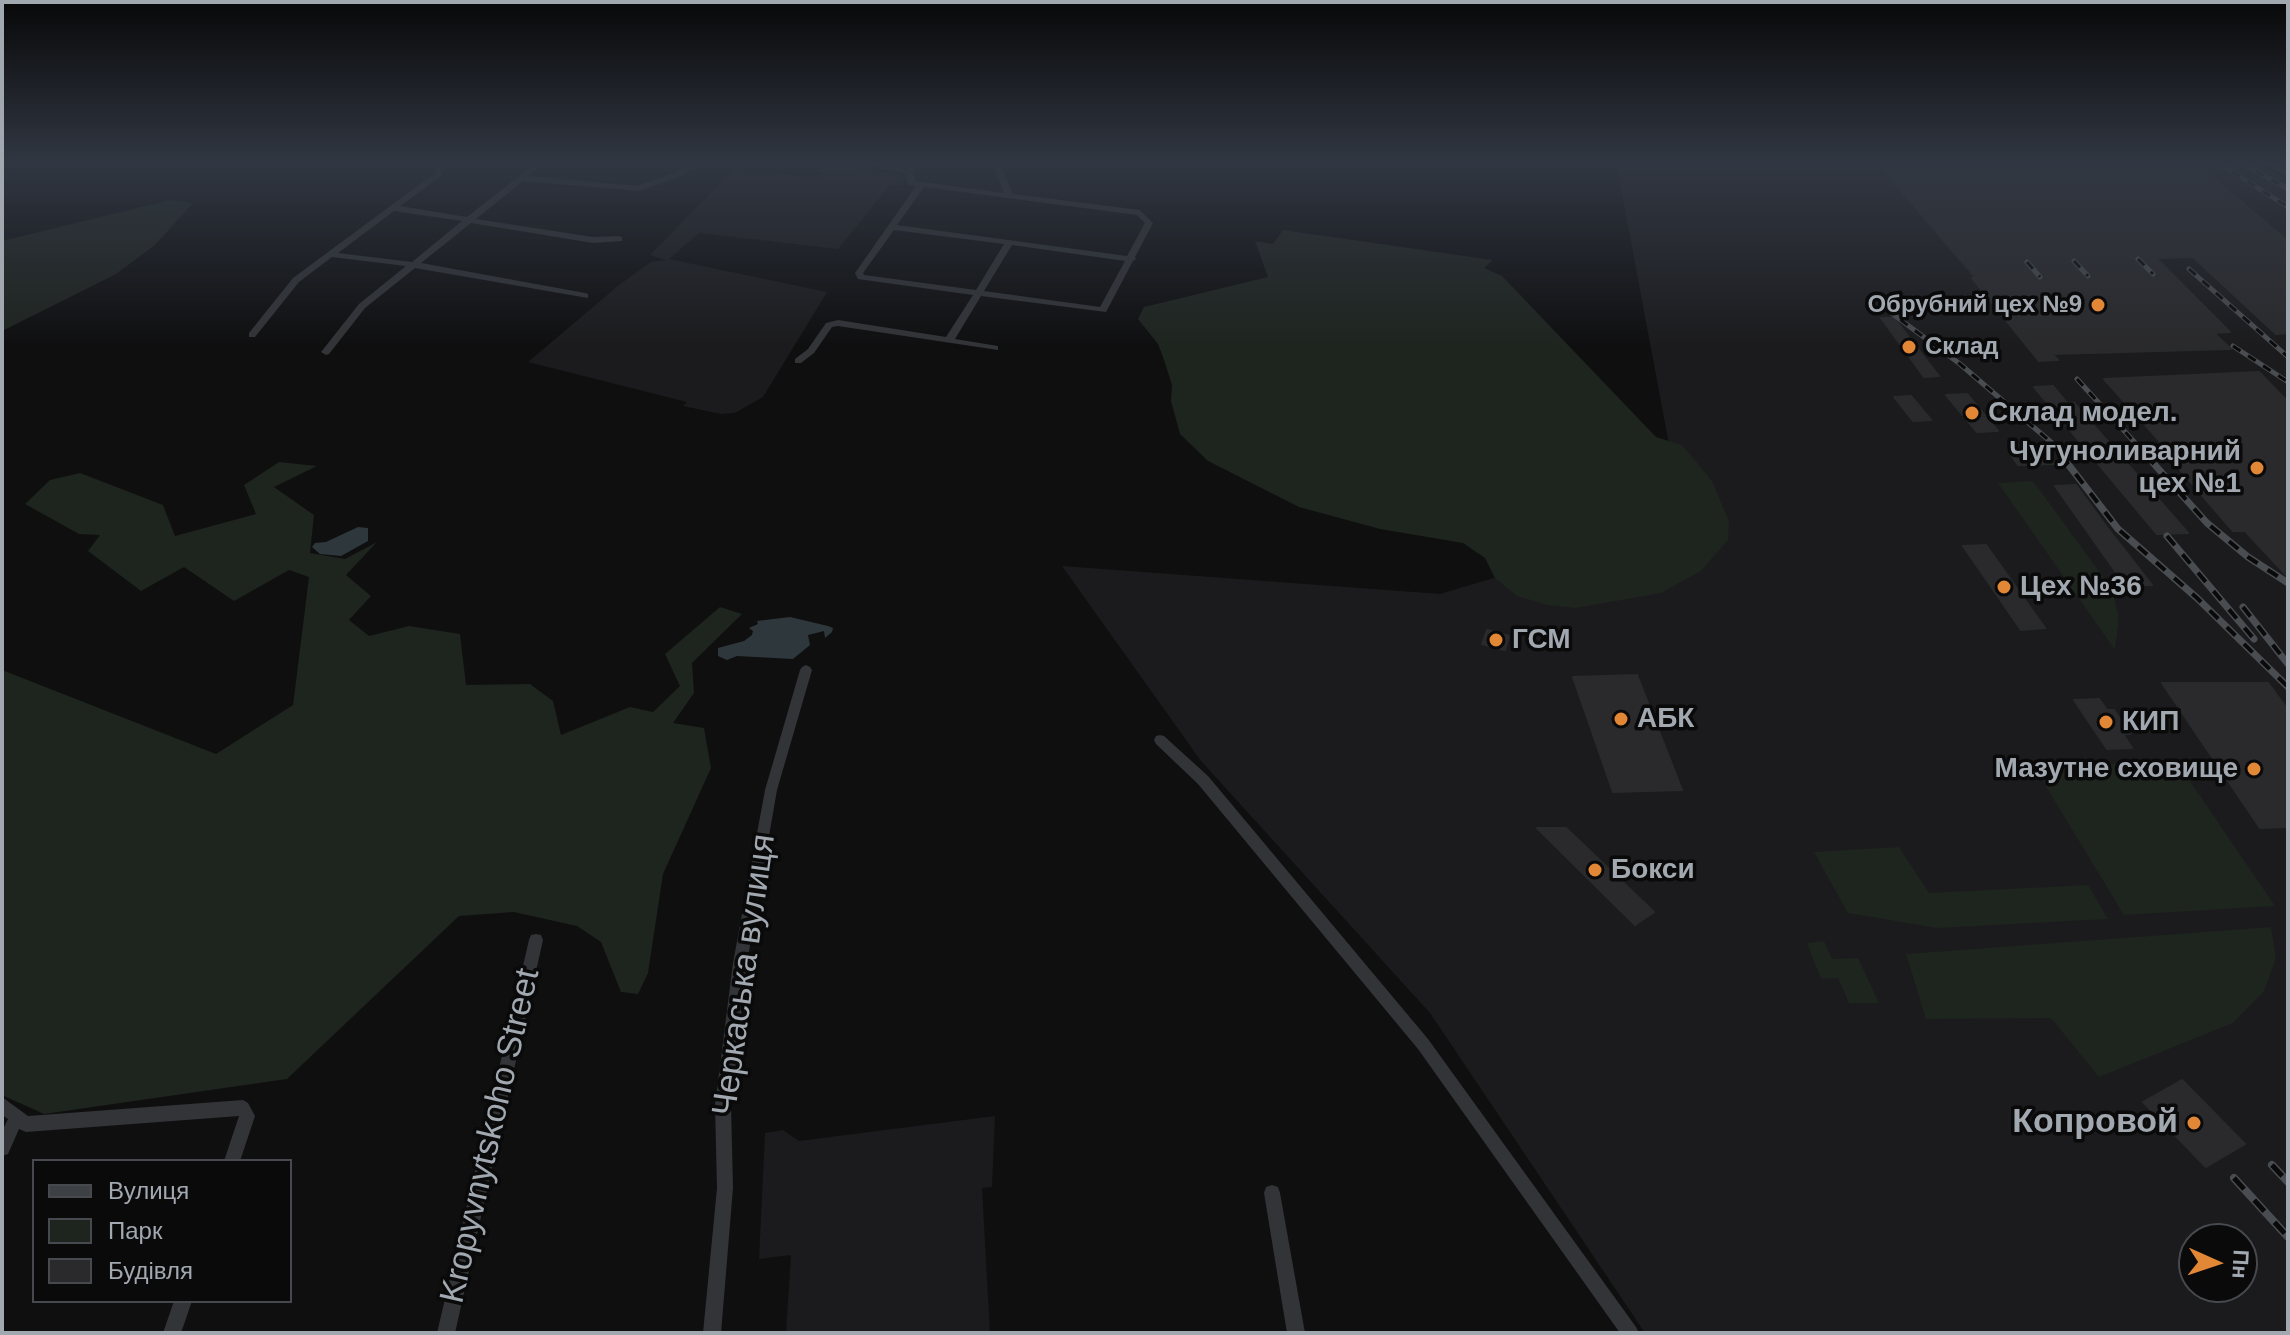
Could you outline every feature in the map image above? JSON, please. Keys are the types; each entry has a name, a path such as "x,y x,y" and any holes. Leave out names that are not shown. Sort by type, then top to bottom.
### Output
{"street":[{"path":"252,335 296,280 371,224"},
{"path":"326,352 362,306 416,265 462,224"},
{"path":"500,224 593,240 619,239"},
{"path":"896,224 859,273 861,277 1103,310 1148,224"},
{"path":"894,227 1132,259"},
{"path":"950,339 1010,242"},
{"path":"329,254 416,265 585,296"},
{"path":"798,361 811,351 829,325 846,324 995,348"},
{"name":"Черкаська вулиця","path":"712,1333 725,1188 723,1105 740,963 771,790 806,670"},
{"path":"1160,740 1203,780 1423,1044 1630,1333"},
{"name":"Kropyvnytskoho Street","path":"446,1333 536,940"},
{"path":"2,1105 26,1124 243,1108 247,1116 233,1159"},
{"path":"2,1148 16,1119"},
{"path":"1272,1193 1296,1333"},
{"path":"172,1333 182,1303"}],"shaded area":[{"path":"680,224 858,224 838,249 699,233 669,259 827,292 763,397 735,413 721,414 683,406 687,402 528,362 619,285 651,262 666,260 650,255"},
{"path":"1628,224 2288,224 2288,1333 1645,1333 1430,1013 1201,761 1062,566 1440,594 1621,540 1671,455"},
{"path":"358,527 368,528 368,541 341,556 320,554 312,547 315,543 326,542"},
{"path":"790,617 828,626 833,628 832,632 825,638 824,631 808,635 810,645 793,659 737,656 727,660 718,656 718,648 744,641 752,635 753,631 749,628 758,624 757,621"},
{"path":"995,1116 992,1187 982,1188 990,1333 786,1333 791,1255 759,1259 765,1133 783,1130 799,1141"}],"green space":[{"path":"70,224 174,224 155,245 116,274 2,331 2,241"},
{"path":"1283,230 1493,260 1484,268 1502,276 1656,437 1682,445 1712,481 1729,521 1728,540 1701,571 1661,593 1576,608 1547,605 1517,596 1495,578 1485,558 1463,543 1380,529 1299,507 1208,461 1180,434 1171,401 1172,385 1163,357 1158,344 1138,319 1144,307 1268,277 1255,241 1273,244"},
{"path":"279,462 317,466 274,487 314,515 310,553 345,559 377,542 346,575 371,596 349,620 369,636 409,626 460,634 466,685 530,684 553,701 561,735 630,707 653,712 680,686 665,654 720,607 742,614 692,663 694,693 673,723 704,728 711,768 663,874 648,973 638,994 621,992 601,942 577,926 514,912 459,916 287,1079 44,1114 2,1095 2,670 216,754 293,705 309,577 289,570 234,601 184,567 141,591 88,551 100,535 79,534 25,504 50,480 80,473 163,505 175,536 256,514 244,485"},
{"path":"2033,481 2112,589 2119,618 2115,650 1998,483"},
{"path":"2177,762 2275,906 2124,915 2033,765"},
{"path":"1899,847 1929,893 2088,885 2108,919 1937,928 1848,913 1814,852"},
{"path":"2271,927 2276,958 2264,991 2233,1023 2099,1077 2051,1018 1926,1019 1906,954"},
{"path":"1824,941 1832,959 1858,958 1879,1003 1849,1003 1838,978 1821,979 1807,943"}],"building":[{"path":"1930,224 2268,224 2288,241 2288,333 2276,334 2193,257 2156,258 2230,332 2214,333 2231,349 2052,354 2058,360 2039,361 1972,278 1976,278"},
{"name":"Склад","path":"1881,318 1894,318 1939,376 1924,377"},
{"path":"2259,372 2288,402 2288,577 2245,531 2233,531 2176,465 2181,465 2104,379"},
{"path":"2053,386 2067,403 2074,403 2188,533 2157,534 2034,387"},
{"name":"Склад модел.","path":"1967,394 1998,431 1977,432 1946,395"},
{"name":"Склад","path":"1911,396 1931,420 1913,421 1894,397"},
{"path":"2047,451 2056,464 2018,465 2009,452"},
{"path":"2076,485 2152,585 2125,585 2055,486"},
{"name":"Цех №36","path":"1986,545 2045,628 2021,630 1963,546"},
{"name":"ГСМ","path":"1487,630 1509,636 1505,650 1482,644"},
{"name":"АБК","path":"1637,675 1682,790 1613,792 1573,677"},
{"name":"Мазутне сховище","path":"2162,683 2268,683 2288,710 2288,827 2260,828"},
{"name":"КИП","path":"2099,699 2107,710 2114,710 2130,734 2123,734 2132,748 2107,749 2074,700"},
{"name":"Бокси","path":"1537,828 1566,828 1654,912 1635,925"},
{"name":"Копровой","path":"2182,1080 2245,1144 2206,1167 2143,1102"}],"railway":[{"path":"2138,259 2153,274"},
{"path":"2074,261 2088,276"},
{"path":"2027,262 2040,277"},
{"path":"2189,269 2288,357"},
{"path":"1886,309 1960,364 2052,443 2063,457"},
{"path":"2233,346 2288,382"},
{"path":"2077,379 2148,457"},
{"path":"2061,455 2118,529 2197,598 2288,687"},
{"path":"2146,455 2207,523 2248,557 2288,583"},
{"path":"2167,536 2254,639"},
{"path":"2243,607 2288,664"},
{"path":"2272,1165 2288,1182"},
{"path":"2234,1178 2288,1237"}],"place":[{"name":"Обрубний цех №9","path":"2098,305"},
{"name":"Склад","path":"1909,347"},
{"name":"Склад модел.","path":"1972,413"},
{"name":"Чугуноливарний цех №1","path":"2257,468"},
{"name":"Цех №36","path":"2004,587"},
{"name":"ГСМ","path":"1496,640"},
{"name":"АБК","path":"1621,719"},
{"name":"КИП","path":"2106,722"},
{"name":"Мазутне сховище","path":"2254,769"},
{"name":"Бокси","path":"1595,870"},
{"name":"Копровой","path":"2194,1123"}]}
